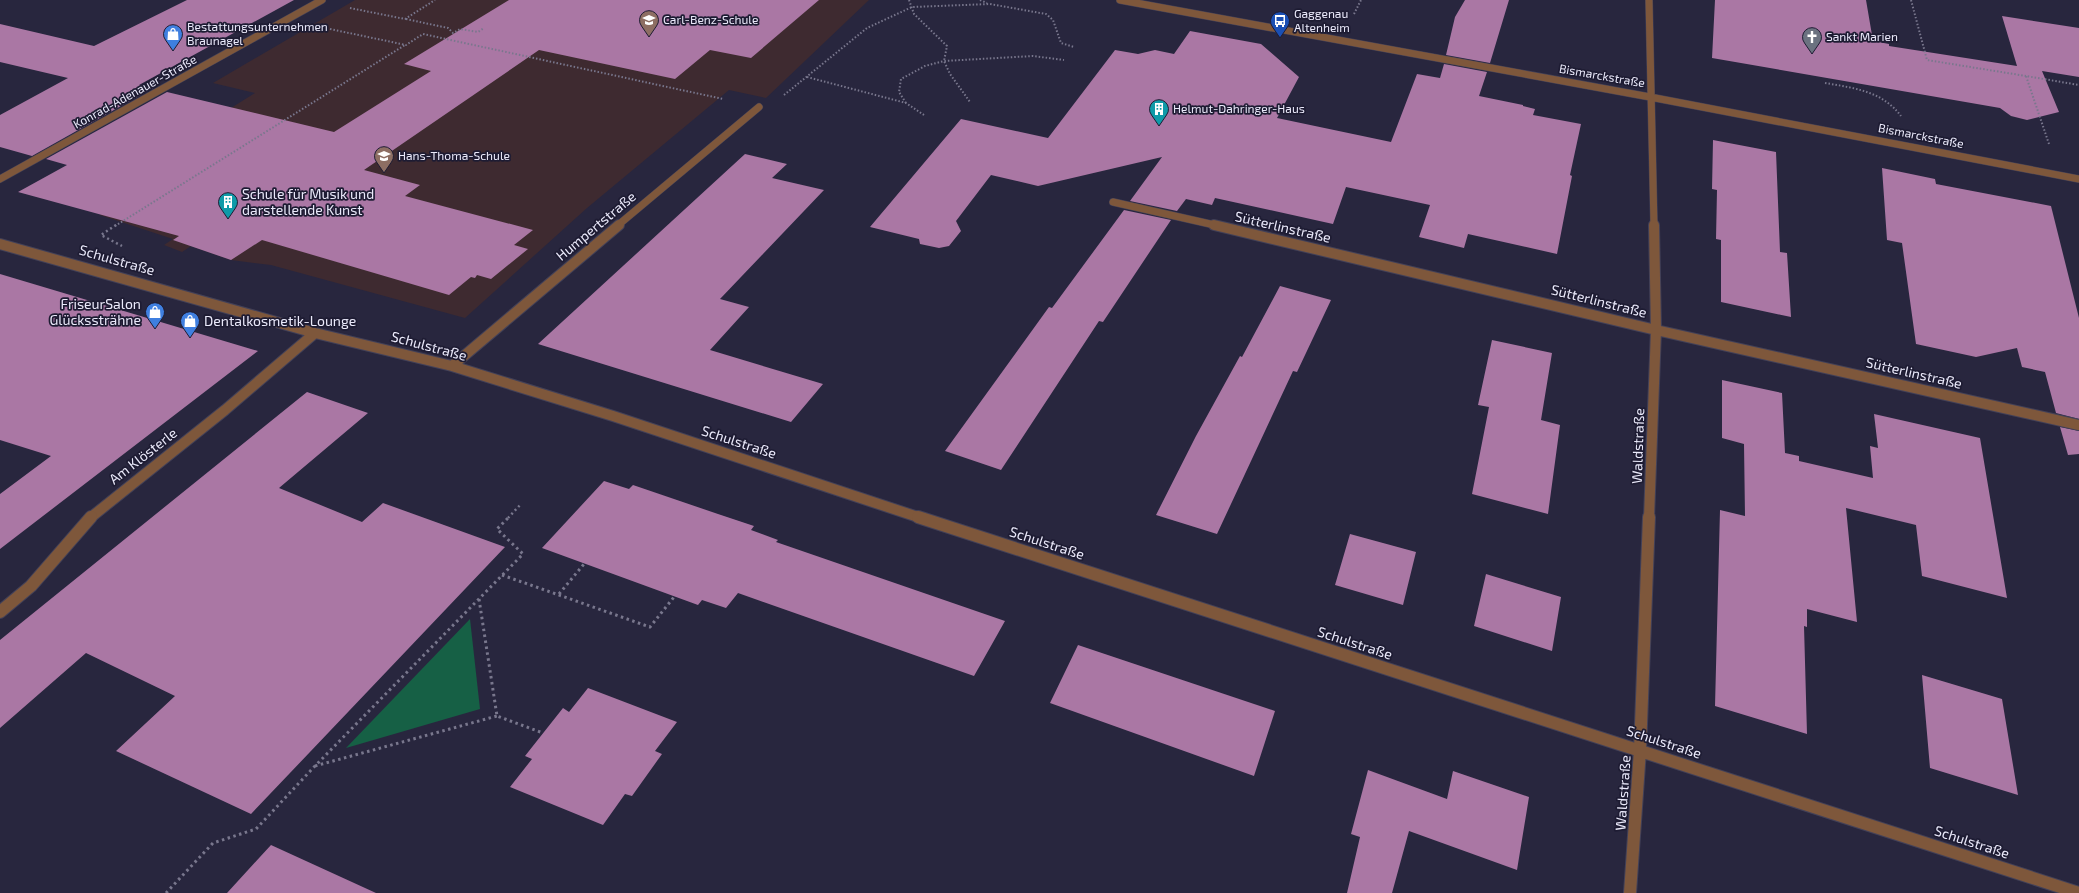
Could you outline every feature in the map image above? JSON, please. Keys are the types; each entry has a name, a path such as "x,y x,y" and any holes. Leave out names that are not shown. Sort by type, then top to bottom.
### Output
{"street":[{"name":"Bismarckstraße","path":"1120,0 1650,97 2079,179"},
{"name":"Waldstraße","path":"1630,893 1640,750 1656,330 1649,0"},
{"name":"Konrad-Adenauer-Straße","path":"0,179 320,1"},
{"name":"Humpertstraße","path":"452,366 759,107"},
{"name":"Sütterlinstraße","path":"1113,202 1527,298 1656,330 2079,425"},
{"name":"Schulstraße","path":"0,244 315,333 452,366 613,416 1088,573 1640,750 2078,893"},
{"name":"Am Klösterle","path":"0,612 31,586 94,512 225,410 315,333"}],"path":[{"path":"405,19 435,0"},
{"path":"909,0 914,14 947,46 944,61 950,74 970,102"},
{"path":"980,0 990,4 1046,14 1053,20 1061,43 1074,48"},
{"path":"1911,0 1927,60 2079,85"},
{"path":"320,1 448,28 453,33 460,28 478,32 484,28"},
{"path":"759,107 782,96 867,28 912,7 949,7 990,4"},
{"path":"329,28 406,45"},
{"path":"122,222 423,34 720,98"},
{"path":"906,103 899,95 898,86 901,79 925,66 944,61 1033,56 1064,60"},
{"path":"807,76 906,103 924,114"},
{"path":"2026,76 2059,175"},
{"path":"1825,83 1872,93 1887,101 1898,111 1904,121 1911,147"},
{"path":"166,893 213,843 256,829 314,767 523,554 497,529 521,504"},
{"path":"559,594 584,564"},
{"path":"502,575 650,627 674,596"},
{"path":"479,598 497,716"},
{"path":"314,767 497,716 543,733"}],"shaded area":[{"name":"Hans-Thoma-Schule","path":"355,0 869,0 766,98 729,90 587,208 465,318 271,265 231,260 191,246 182,252 164,245 173,239 100,215 120,188 231,108 255,93 213,83"}],"green space":[{"path":"470,619 480,709 346,748"}],"building":[{"path":"187,0 294,0 139,85 153,88 32,156 0,147 0,115 68,78 0,62 0,24 94,46"},
{"path":"509,0 819,0 751,58 710,50 675,79 539,50 364,170 420,185 405,196 533,230 514,245 528,249 491,279 477,275 475,278 471,277 449,295 262,240 231,260 173,240 179,236 18,192 67,165 46,159 167,92 334,132 431,71 404,64"},
{"path":"1465,0 1509,0 1490,63 1446,55 1455,17"},
{"path":"1715,0 1866,0 1873,41 1889,44 1889,46 2017,66 2002,16 2079,28 2079,77 2042,71 2059,112 2027,120 2011,116 2000,108 1712,58"},
{"path":"1190,31 1261,44 1299,77 1277,118 1391,142 1417,74 1440,78 1444,64 1487,72 1479,96 1535,109 1533,115 1581,124 1570,175 1572,176 1557,254 1468,234 1464,248 1419,237 1430,205 1346,187 1333,224 1215,198 1212,205 1186,199 1177,211 1130,201 1162,157 1038,186 991,175 956,221 961,231 949,246 939,248 920,244 919,239 870,227 961,119 1048,138 1115,50 1138,54 1155,50 1174,54"},
{"path":"1713,140 1776,152 1780,252 1787,253 1791,317 1721,302 1721,240 1716,239 1717,190 1712,189"},
{"path":"745,154 787,164 772,178 824,190 720,299 749,307 710,350 823,384 791,422 538,344"},
{"path":"1882,168 1935,179 1936,184 2051,206 2079,318 2079,419 2056,413 2045,372 2022,367 2017,348 1976,357 1916,344 1902,243 1887,240"},
{"path":"1124,210 1171,220 1103,322 1099,321 1001,470 945,451 1049,307 1052,308"},
{"path":"0,274 258,351 0,549 0,494 51,456 0,440"},
{"path":"1280,286 1331,300 1297,372 1293,371 1217,534 1156,515 1196,436 1240,356 1242,357"},
{"path":"1492,340 1552,353 1541,420 1560,425 1548,514 1472,494 1489,407 1478,405"},
{"path":"1722,380 1782,393 1785,453 1799,456 1799,461 1873,478 1870,446 1878,448 1874,414 1980,438 2007,598 1922,576 1916,525 1846,508 1857,622 1807,609 1807,627 1804,626 1807,734 1715,706 1720,510 1745,516 1744,444 1722,438"},
{"path":"307,392 368,413 279,488 362,522 383,503 505,547 251,814 116,751 175,696 86,653 0,728 0,640"},
{"path":"2060,427 2079,431 2079,454 2068,455"},
{"path":"604,481 629,489 633,485 754,526 751,530 778,540 776,542 1005,621 974,676 738,593 726,608 702,600 698,605 542,548"},
{"path":"1350,534 1416,552 1403,605 1335,585"},
{"path":"1486,574 1561,597 1552,651 1474,626"},
{"path":"1078,645 1275,711 1254,776 1050,703"},
{"path":"1922,675 2002,699 2018,795 1930,768"},
{"path":"588,688 677,722 655,751 662,754 632,796 625,794 603,825 510,787 532,759 525,756 563,708 569,712"},
{"path":"1368,770 1447,799 1453,771 1529,797 1517,870 1409,831 1392,893 1347,893 1360,837 1351,834"},
{"path":"271,845 376,893 227,893"}],"place":[{"name":"Carl-Benz-Schule","path":"649,37"},
{"name":"Gaggenau Altenheim","path":"1280,38"},
{"name":"Bestattungsunternehmen Braunagel","path":"173,51"},
{"name":"Sankt Marien","path":"1812,54"},
{"name":"Helmut-Dahringer-Haus","path":"1159,126"},
{"name":"Hans-Thoma-Schule","path":"384,173"},
{"name":"Schule für Musik und darstellende Kunst","path":"228,219"},
{"name":"FriseurSalon Glückssträhne","path":"155,329"},
{"name":"Dentalkosmetik-Lounge","path":"190,338"}]}
